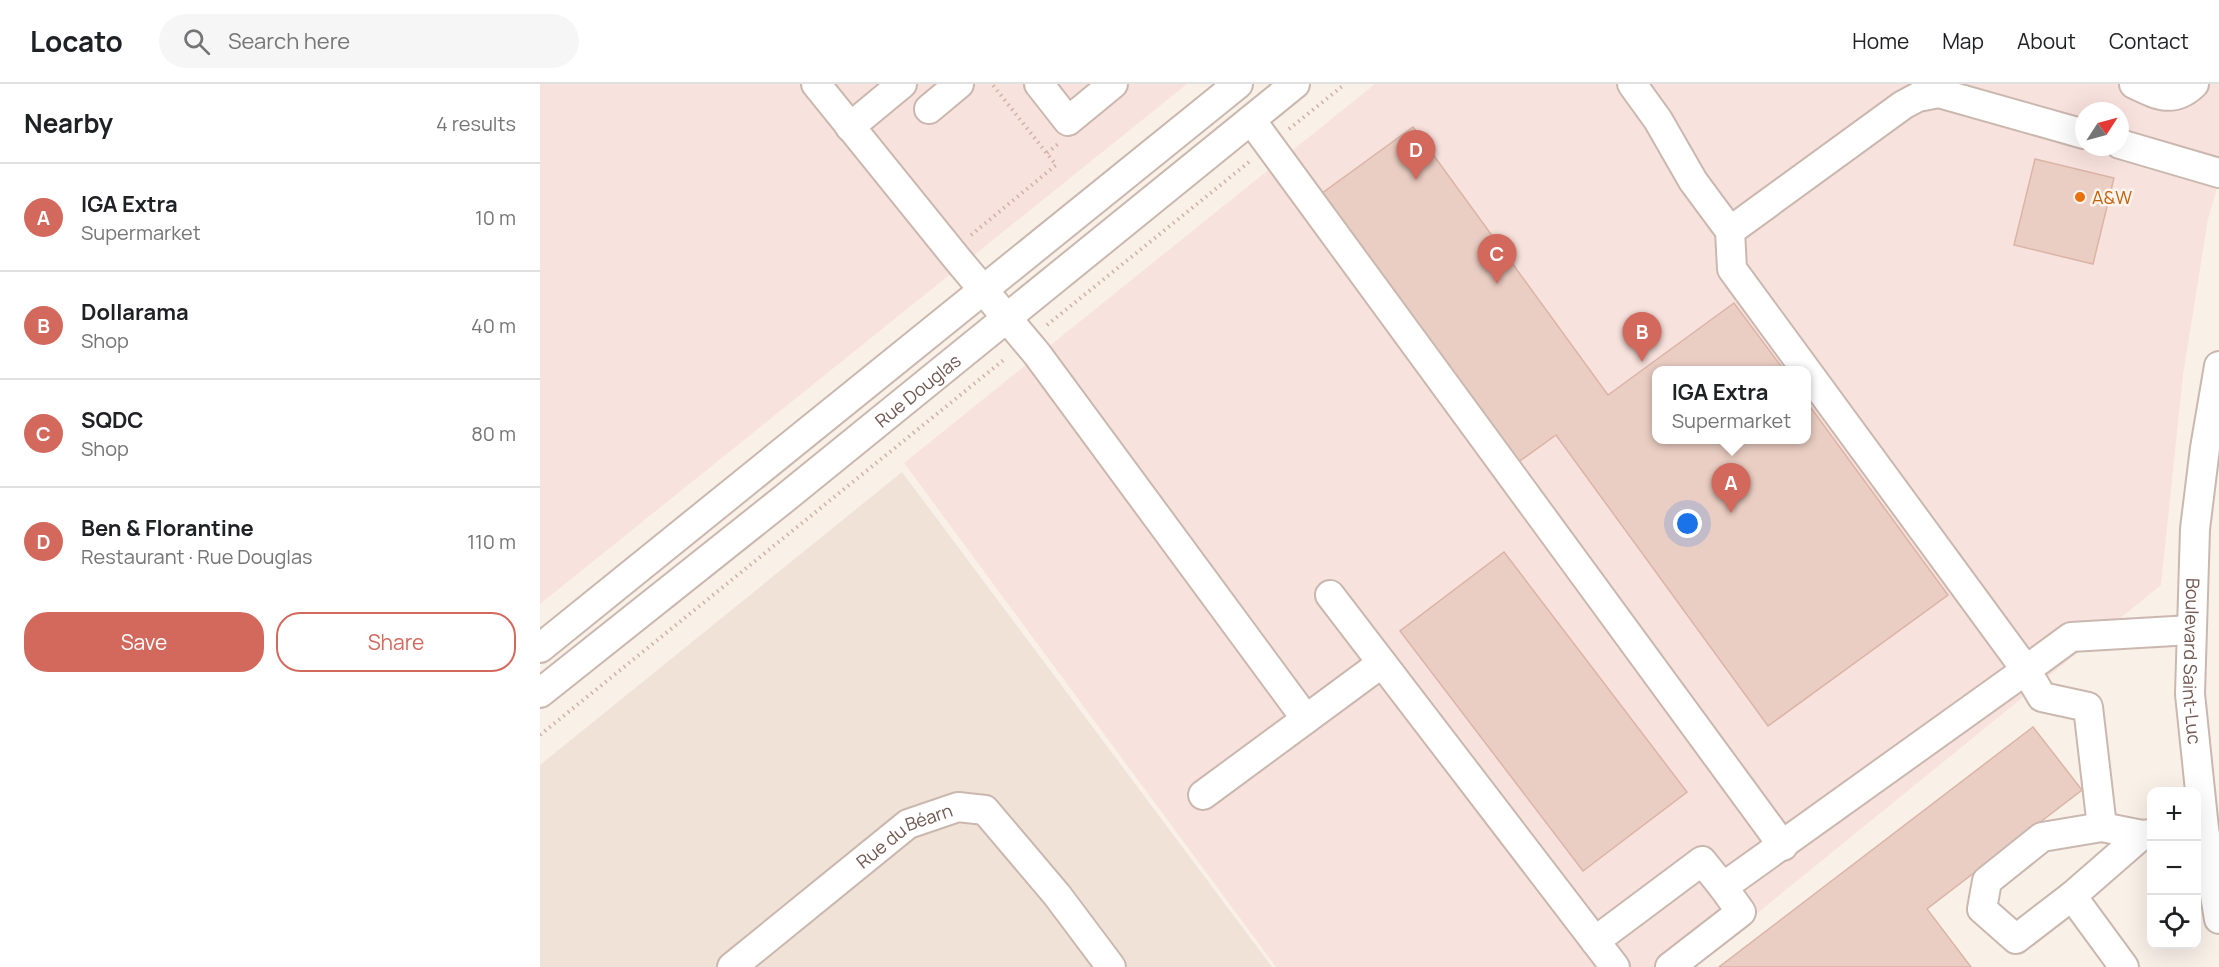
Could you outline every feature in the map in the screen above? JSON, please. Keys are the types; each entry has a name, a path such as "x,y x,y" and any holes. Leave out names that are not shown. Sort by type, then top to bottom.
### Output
{"street":[{"path":"816,84 1037,354 1306,719"},
{"path":"929,109 959,84"},
{"path":"1039,84 1068,121 1113,84"},
{"name":"Rue Douglas","path":"540,648 1238,84"},
{"name":"Rue Douglas","path":"540,693 1008,318 1295,84"},
{"path":"1632,84 1658,120 1693,181 1730,231 1732,269 1803,366"},
{"path":"2134,84 2154,94 2170,97 2186,92 2194,84"},
{"path":"850,127 890,88"},
{"path":"1730,231 1903,105 1918,97 1940,93 1972,92 2075,131"},
{"path":"1251,120 1783,846"},
{"path":"2129,147 2219,173"},
{"name":"Boulevard Saint-Luc","path":"2197,787 2190,694 2195,529 2205,448 2219,366"},
{"path":"1811,377 2025,670 2042,697 2088,707 2102,827"},
{"path":"1330,595 1615,967"},
{"path":"1723,887 2072,637 2192,630"},
{"path":"1203,795 1382,663"},
{"name":"Rue du Béarn","path":"732,967 908,824 958,807 985,810 1057,895 1111,967"},
{"path":"2102,827 2147,835 2016,939 1982,909 1987,881 2042,837 2102,827"},
{"name":"Boulevard Saint-Luc","path":"2201,834 2219,919"},
{"path":"1595,941 1702,861 1741,912 1670,967"},
{"path":"2072,896 2124,967"}],"path":[{"path":"966,239 1056,165 992,84"},
{"path":"1309,114 1345,84"},
{"path":"1060,314 1252,159"},
{"name":"Rue Douglas","path":"540,735 1010,355"}],"shaded area":[{"path":"540,84 1187,84 540,604"},
{"path":"1375,84 2219,84 2219,182 2208,219 2183,375 2161,585 1691,967 1276,967 904,463"},
{"path":"902,472 1272,967 540,967 540,765"}],"building":[{"path":"1413,127 1608,395 1734,303 1781,366 1652,366 1652,444 1811,444 1811,408 1948,595 1768,726 1556,435 1517,463 1321,194"},
{"path":"2035,159 2114,178 2093,264 2014,245"},
{"path":"1504,552 1687,792 1583,871 1400,631"},
{"path":"2033,727 2082,790 1927,909 1971,967 1719,967"}],"place":[{"name":"Ben & Florantine","path":"1416,180"},
{"name":"A&W","path":"2080,197"},
{"name":"SQDC","path":"1497,284"},
{"name":"Dollarama","path":"1642,362"},
{"name":"IGA Extra","path":"1731,513"}]}
